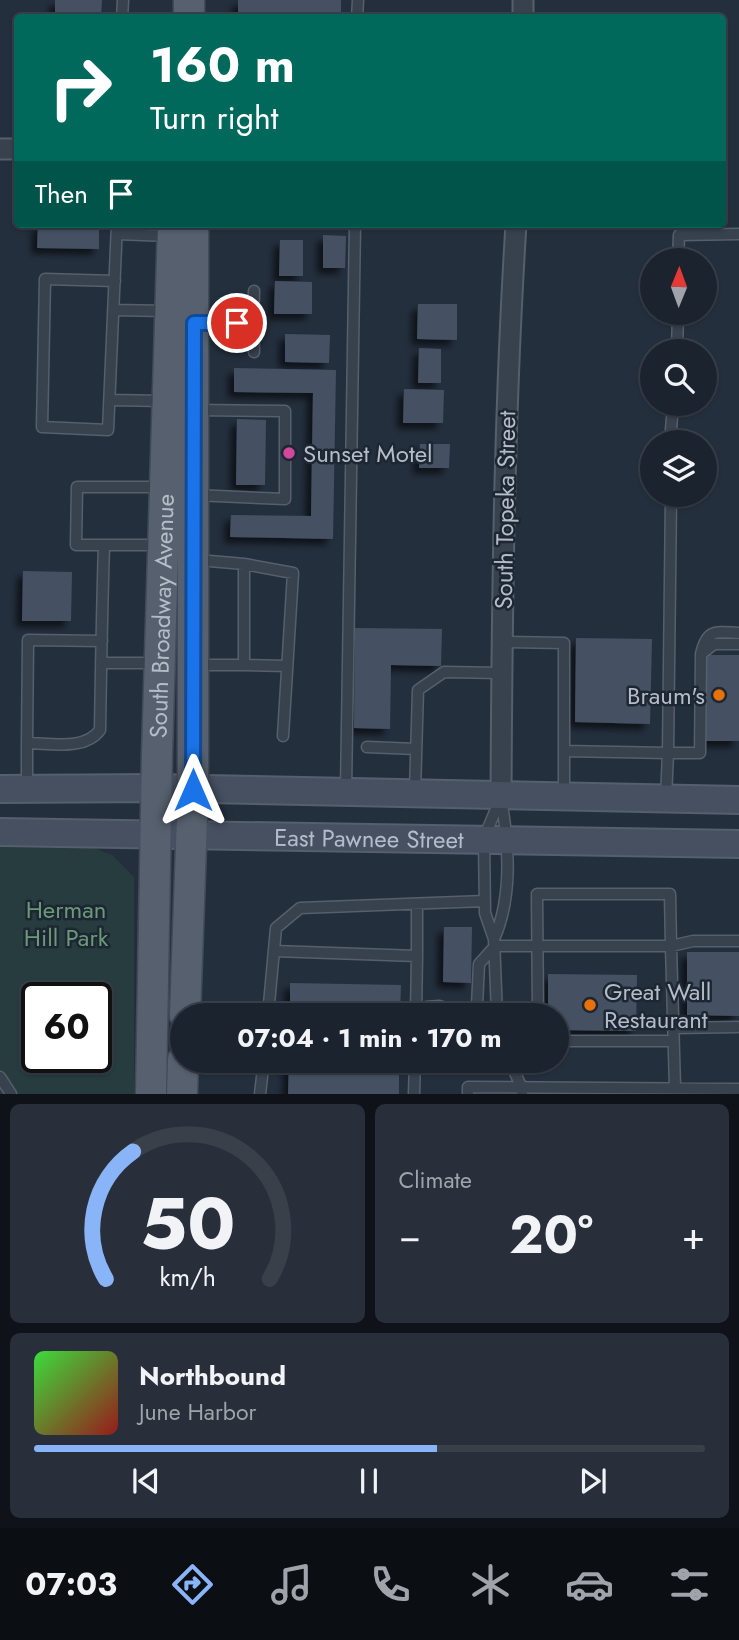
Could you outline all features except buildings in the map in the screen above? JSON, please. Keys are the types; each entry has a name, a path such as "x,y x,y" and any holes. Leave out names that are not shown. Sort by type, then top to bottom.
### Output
{"main road":[{"name":"South Broadway Avenue","path":"180,228 181,406 194,495 193,790 185,1003"},
{"name":"South Broadway Avenue","path":"152,1094 155,835 165,487 181,406"},
{"name":"East Pawnee Street","path":"0,789 157,788 739,800"},
{"name":"East Pawnee Street","path":"0,832 739,844"},
{"path":"182,1094 183,1073"}],"street":[{"name":"South Topeka Street","path":"501,797 509,343 516,228"}],"lane":[{"path":"115,281 46,279 42,427 108,430 110,400 114,310 117,229 180,228"},
{"path":"346,793 355,228"},
{"path":"678,248 679,234 739,234"},
{"path":"254,291 254,352"},
{"path":"114,310 253,323"},
{"path":"110,400 285,411 285,499 194,495"},
{"path":"163,545 76,545 77,486 165,487"},
{"path":"666,799 671,507"},
{"path":"27,743 78,743 93,739 100,730 104,545"},
{"path":"194,560 244,564 293,573 283,736"},
{"path":"244,564 244,665"},
{"path":"564,751 700,753 701,654 704,640 715,632 739,633"},
{"path":"27,789 28,640 102,641"},
{"path":"502,642 564,643 564,797"},
{"path":"701,654 714,644 739,644"},
{"path":"101,663 160,663"},
{"path":"193,665 287,666"},
{"path":"415,795 418,690 444,672 502,673"},
{"path":"367,747 416,749"},
{"path":"495,1003 494,943 485,913 485,901 501,797"},
{"path":"477,1003 479,964 494,943 504,918 496,838 501,797"},
{"path":"538,1003 537,894 670,894 675,1088"},
{"path":"269,1003 276,928 300,908 485,901"},
{"path":"416,1003 418,904"},
{"path":"494,943 538,946 670,946 693,941 739,941"},
{"path":"274,951 417,956"},
{"path":"416,998 422,1003"},
{"path":"673,1028 737,1027"},
{"path":"569,1041 673,1041"},
{"path":"260,1094 262,1073"},
{"path":"414,1094 415,1073"},
{"path":"514,1073 522,1091"},
{"path":"0,1077 10,1094"},
{"path":"468,1094 468,1087 522,1091 739,1088"}],"green space":[{"name":"Herman Hill Park","path":"0,847 94,848 112,855 134,877 134,1094 0,1094"}],"place":[{"name":"Sunset Motel","path":"289,453"},
{"name":"Braum's","path":"719,695"},
{"name":"Great Wall Restaurant","path":"590,1005"}],"route":[{"path":"193,790 194,323 237,323"}]}
